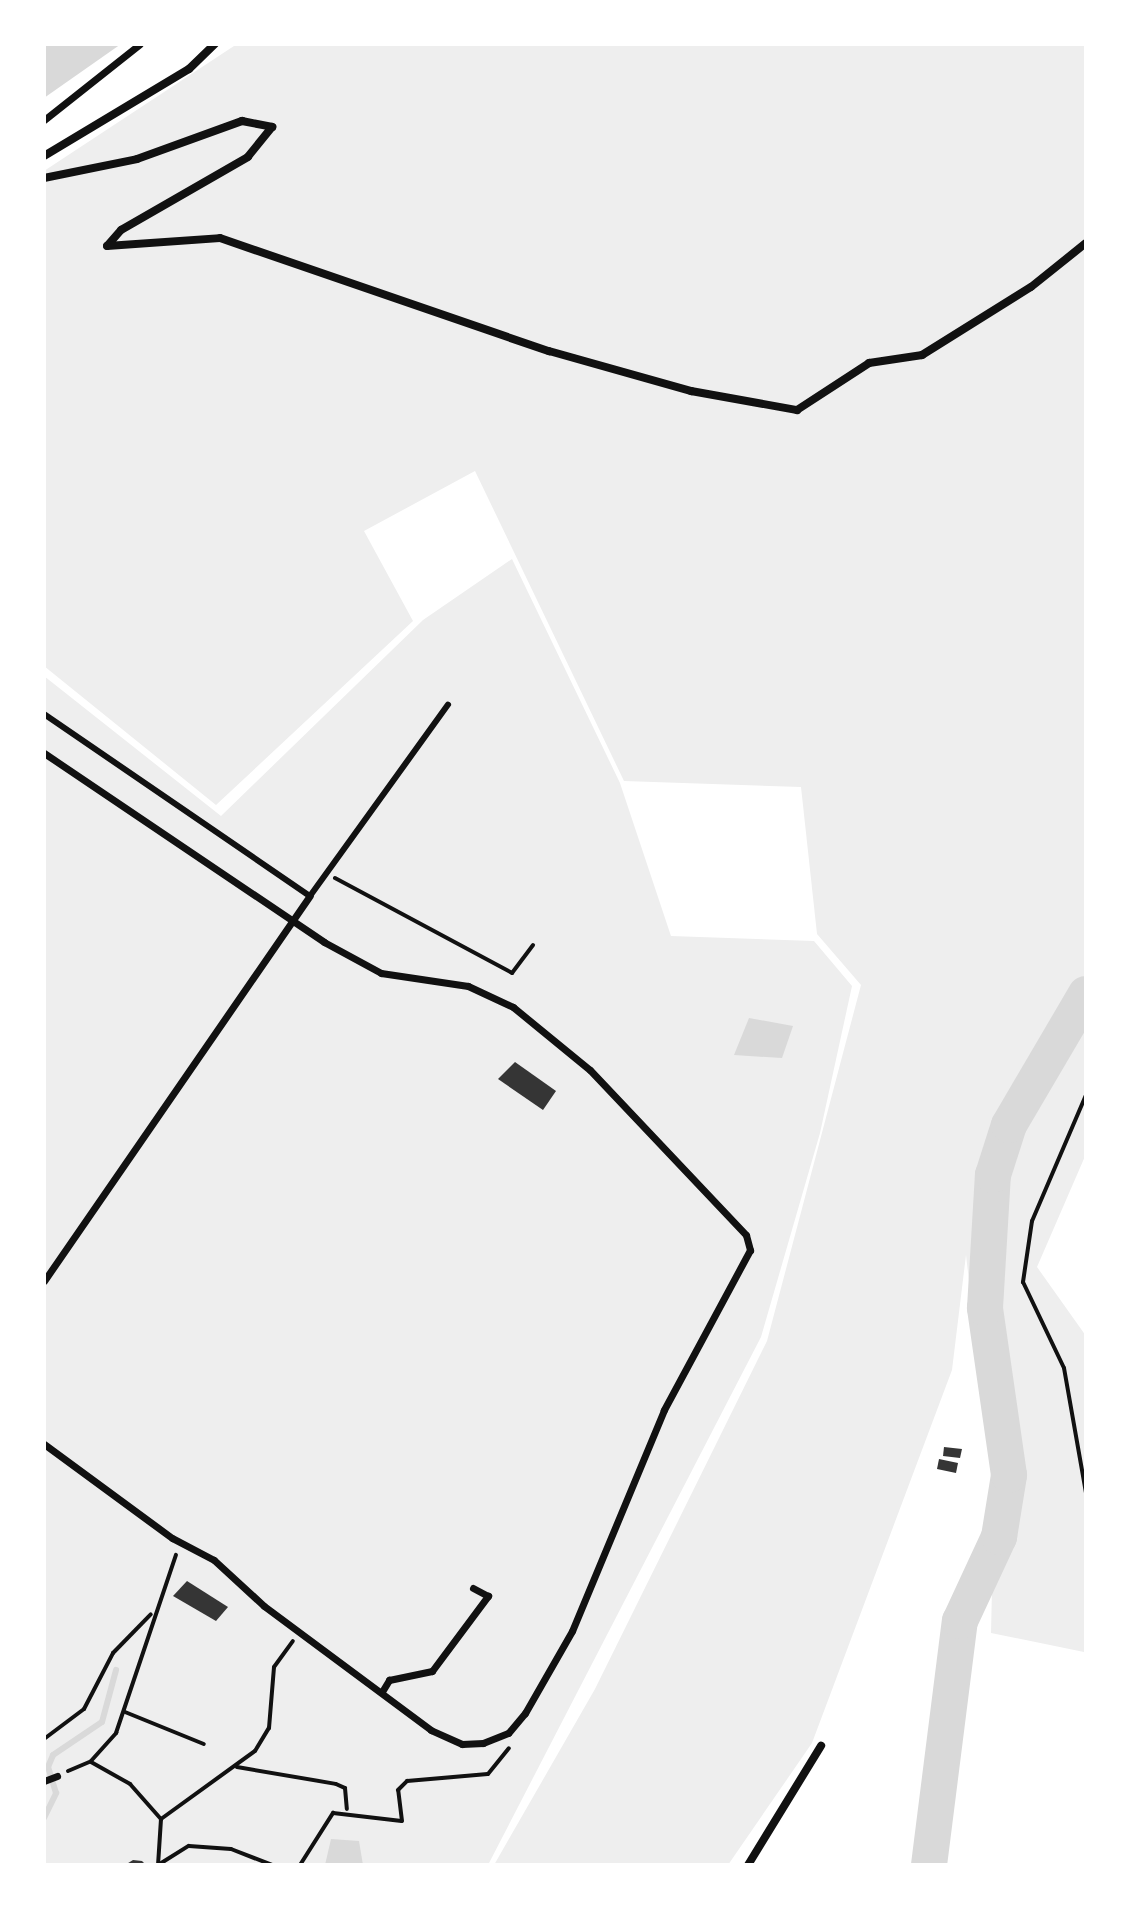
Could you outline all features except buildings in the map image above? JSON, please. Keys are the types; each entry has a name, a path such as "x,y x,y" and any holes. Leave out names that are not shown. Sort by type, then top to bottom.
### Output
{"street":[{"path":"44,120 140,44"},
{"path":"44,156 189,69 215,44"},
{"path":"44,178 137,159 242,121 272,127 248,157 121,230 107,246 220,238 549,351 691,391 797,410 869,363 922,355 1031,287 1086,243"},
{"path":"44,753 292,920 381,973 468,986 513,1007 590,1070 746,1235 750,1250 664,1410 572,1631 508,1733 462,1744 431,1730 383,1690 299,1633 214,1560 181,1542 44,1444"},
{"path":"44,1281 310,896"},
{"path":"383,1690 389,1680 432,1671 488,1596 473,1588"},
{"path":"748,1865 821,1746"},
{"path":"44,1781 57,1776"}],"lane":[{"path":"44,714 310,896 448,705"}],"path":[{"path":"326,873 512,973 533,945"},
{"path":"1086,1095 1032,1221 1023,1282 1064,1368 1086,1493"},
{"path":"57,1776 91,1761 125,1712 151,1614 181,1542"},
{"path":"44,1739 84,1709 113,1653 151,1614"},
{"path":"161,1819 237,1767 269,1728 274,1667 299,1633"},
{"path":"125,1712 204,1744"},
{"path":"300,1865 333,1813 347,1809 392,1825 402,1821 402,1785 498,1770 509,1752 508,1733"},
{"path":"91,1761 130,1784 161,1819 158,1865"},
{"path":"237,1767 336,1784 345,1788 347,1809"},
{"path":"158,1865 189,1846 231,1849 272,1865"}],"shaded area":[{"path":"44,44 121,44 44,98"},
{"path":"237,44 1086,44 1086,1154 1037,1267 1086,1336 1084,1652 991,1633 994,1498 966,1255 952,1370 812,1743 728,1865 494,1865 595,1689 767,1341 861,985 817,934 801,787 624,781 475,471 364,531 413,621 216,805 44,666 44,171"},
{"path":"512,559 620,783 671,936 814,941 852,986 820,1133 761,1337 488,1865 44,1865 44,676 221,816 423,620"},
{"path":"749,1018 793,1026 782,1058 734,1055"},
{"path":"331,1839 359,1841 363,1865 325,1865"}],"waterway":[{"path":"929,1865 960,1621 999,1537 1009,1475 985,1308 993,1175 1009,1125 1086,994"},
{"path":"44,1818 56,1793 48,1767 53,1755 102,1722 116,1670"}]}
